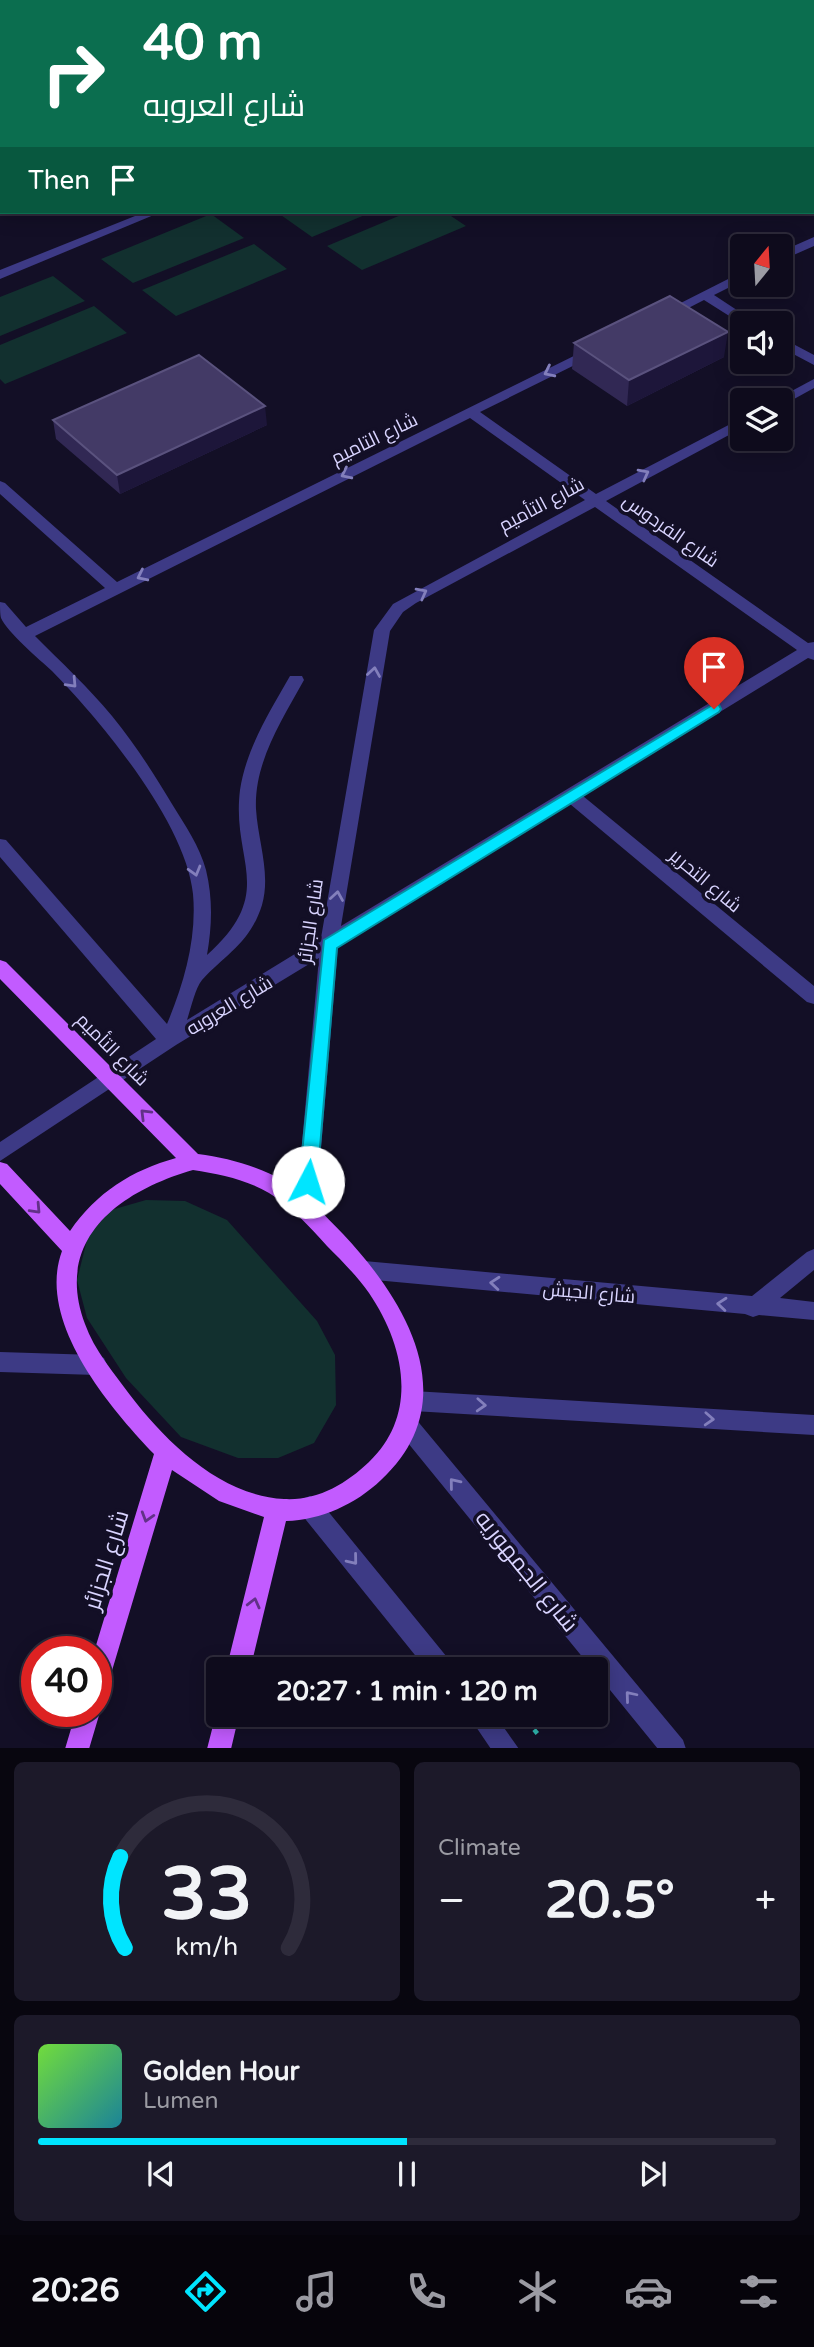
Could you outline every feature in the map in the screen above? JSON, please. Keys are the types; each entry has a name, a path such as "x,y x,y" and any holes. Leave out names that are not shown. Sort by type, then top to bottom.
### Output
{"main road":[{"name":"شارع التأميم","path":"0,967 193,1163"},
{"path":"193,1163 243,1171 287,1193 306,1208 364,1270 393,1318 410,1372 413,1401 407,1425 391,1453 369,1477 342,1495 310,1507 277,1510 211,1483 166,1452 133,1418 81,1341 67,1295 67,1270 72,1247 84,1226 101,1206 120,1190 143,1177 193,1163"},
{"path":"0,1170 72,1247"},
{"name":"شارع الجزائر","path":"110,1636 166,1452"},
{"path":"241,1657 277,1510"},
{"path":"77,1748 83,1727"},
{"path":"219,1748 224,1727"}],"street":[{"path":"0,275 150,214"},
{"path":"793,251 814,241"},
{"path":"655,320 730,282"},
{"path":"705,295 731,311"},
{"name":"شارع التاميم","path":"23,635 606,344"},
{"path":"793,349 814,361"},
{"path":"793,394 814,383"},
{"name":"شارع الفردوس","path":"471,412 812,651"},
{"name":"شارع التأميم","path":"379,642 389,618 411,599 730,428"},
{"path":"0,486 116,589"},
{"path":"0,607 23,635 90,702 121,739 174,823 197,870 201,941 193,977 169,1040 0,845"},
{"name":"شارع الجزائر","path":"306,1208 329,945 379,642"},
{"name":"شارع العروبه","path":"0,1153 169,1040 812,651"},
{"path":"193,977 227,949 250,914 257,877 248,825 251,774 262,742 296,680"},
{"name":"شارع التحرير","path":"572,796 814,997"},
{"path":"753,1307 814,1258"},
{"name":"شارع الجيش","path":"364,1270 814,1311"},
{"path":"0,1362 96,1366"},
{"path":"413,1401 814,1425"},
{"name":"شارع الجمهوريه","path":"407,1425 674,1748"},
{"path":"310,1507 432,1657"},
{"path":"490,1727 507,1748"}],"green space":[{"path":"211,214 244,238 133,283 101,259"},
{"path":"279,214 367,214 312,237"},
{"path":"403,214 448,214 466,226 362,270 327,246"},
{"path":"254,244 287,269 176,316 142,290"},
{"path":"53,276 85,301 0,336 0,297"},
{"path":"94,306 127,333 5,384 0,379 0,345"},
{"path":"146,1200 185,1201 227,1220 317,1321 335,1355 336,1405 314,1443 278,1458 238,1458 181,1437 126,1378 87,1318 77,1280 88,1236 111,1210"}],"building":[{"path":"670,296 728,332 629,380 574,343"},
{"path":"199,355 265,406 117,475 53,420"}],"route":[{"path":"308,1182 329,945 714,709"}]}
